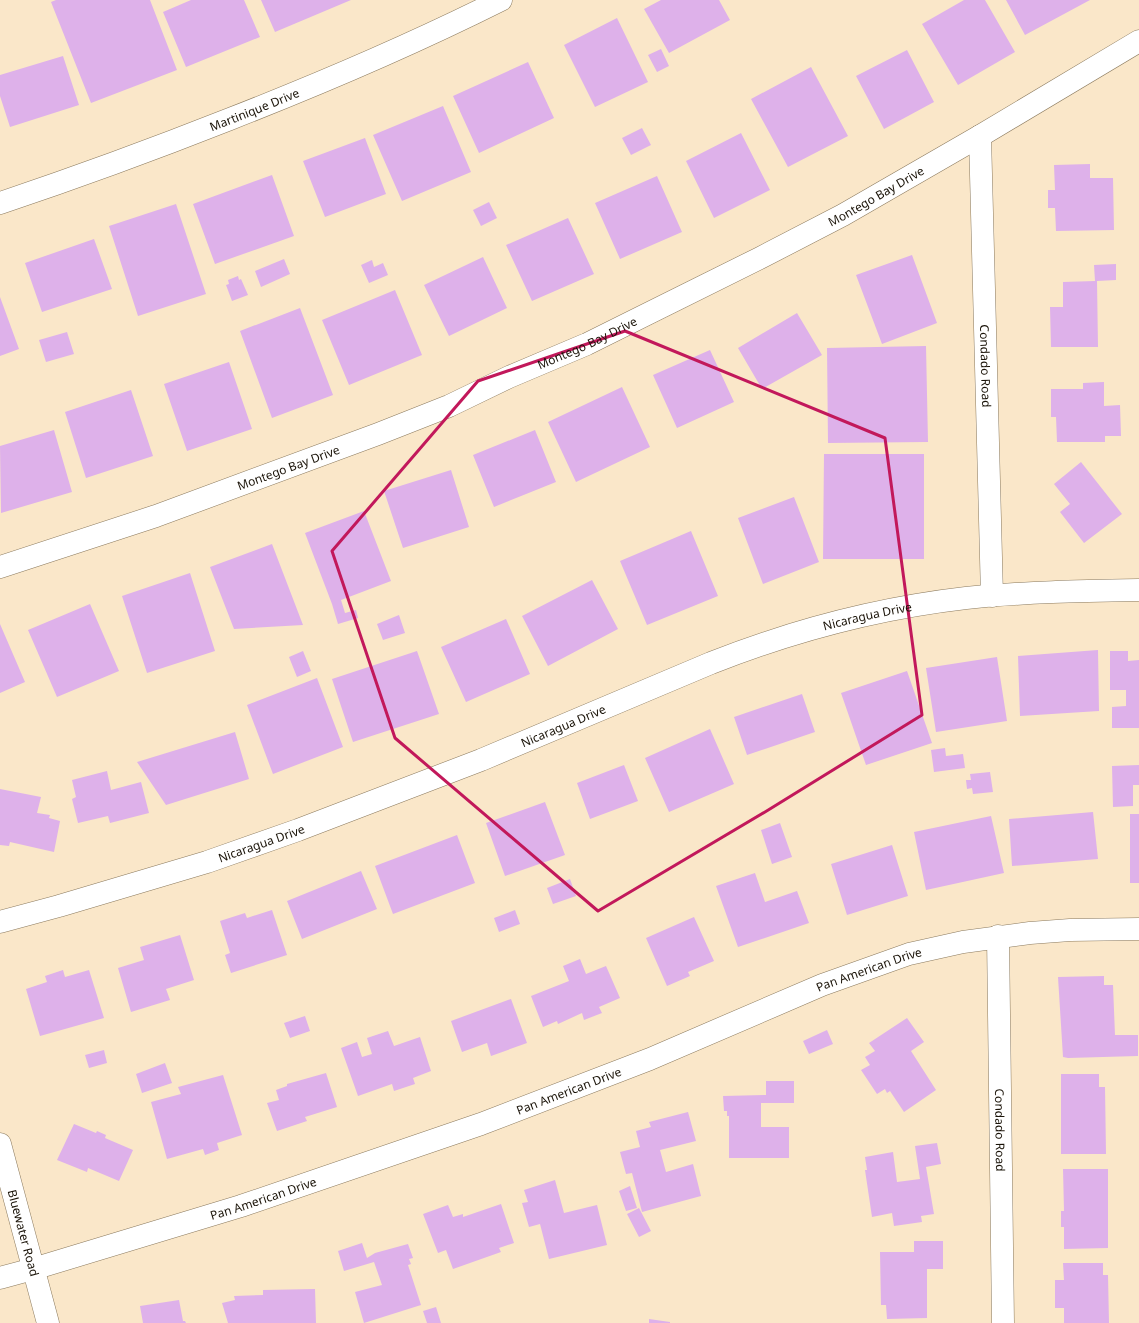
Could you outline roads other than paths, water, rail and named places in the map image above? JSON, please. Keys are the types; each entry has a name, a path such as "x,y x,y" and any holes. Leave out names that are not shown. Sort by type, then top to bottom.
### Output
{"street":[{"name":"Martinique Drive","path":"0,203 151,150 296,93 501,0"},
{"name":"Montego Bay Drive","path":"0,567 156,516 238,487 378,434 449,406 509,377 587,344 760,258 842,215 980,136 1139,41"},
{"name":"Condado Road","path":"980,136 992,596"},
{"name":"Nicaragua Drive","path":"0,922 60,906 207,862 298,830 481,760 711,663 747,649 794,634 871,615 929,604 992,596 1062,591 1139,590"},
{"name":"Pan American Drive","path":"0,1278 241,1206 481,1124 650,1059 822,984 881,963 931,949 998,936 1070,930 1139,929"},
{"name":"Condado Road","path":"998,936 1003,1323"},
{"name":"Bluewater Road","path":"0,1144 48,1323"}]}
